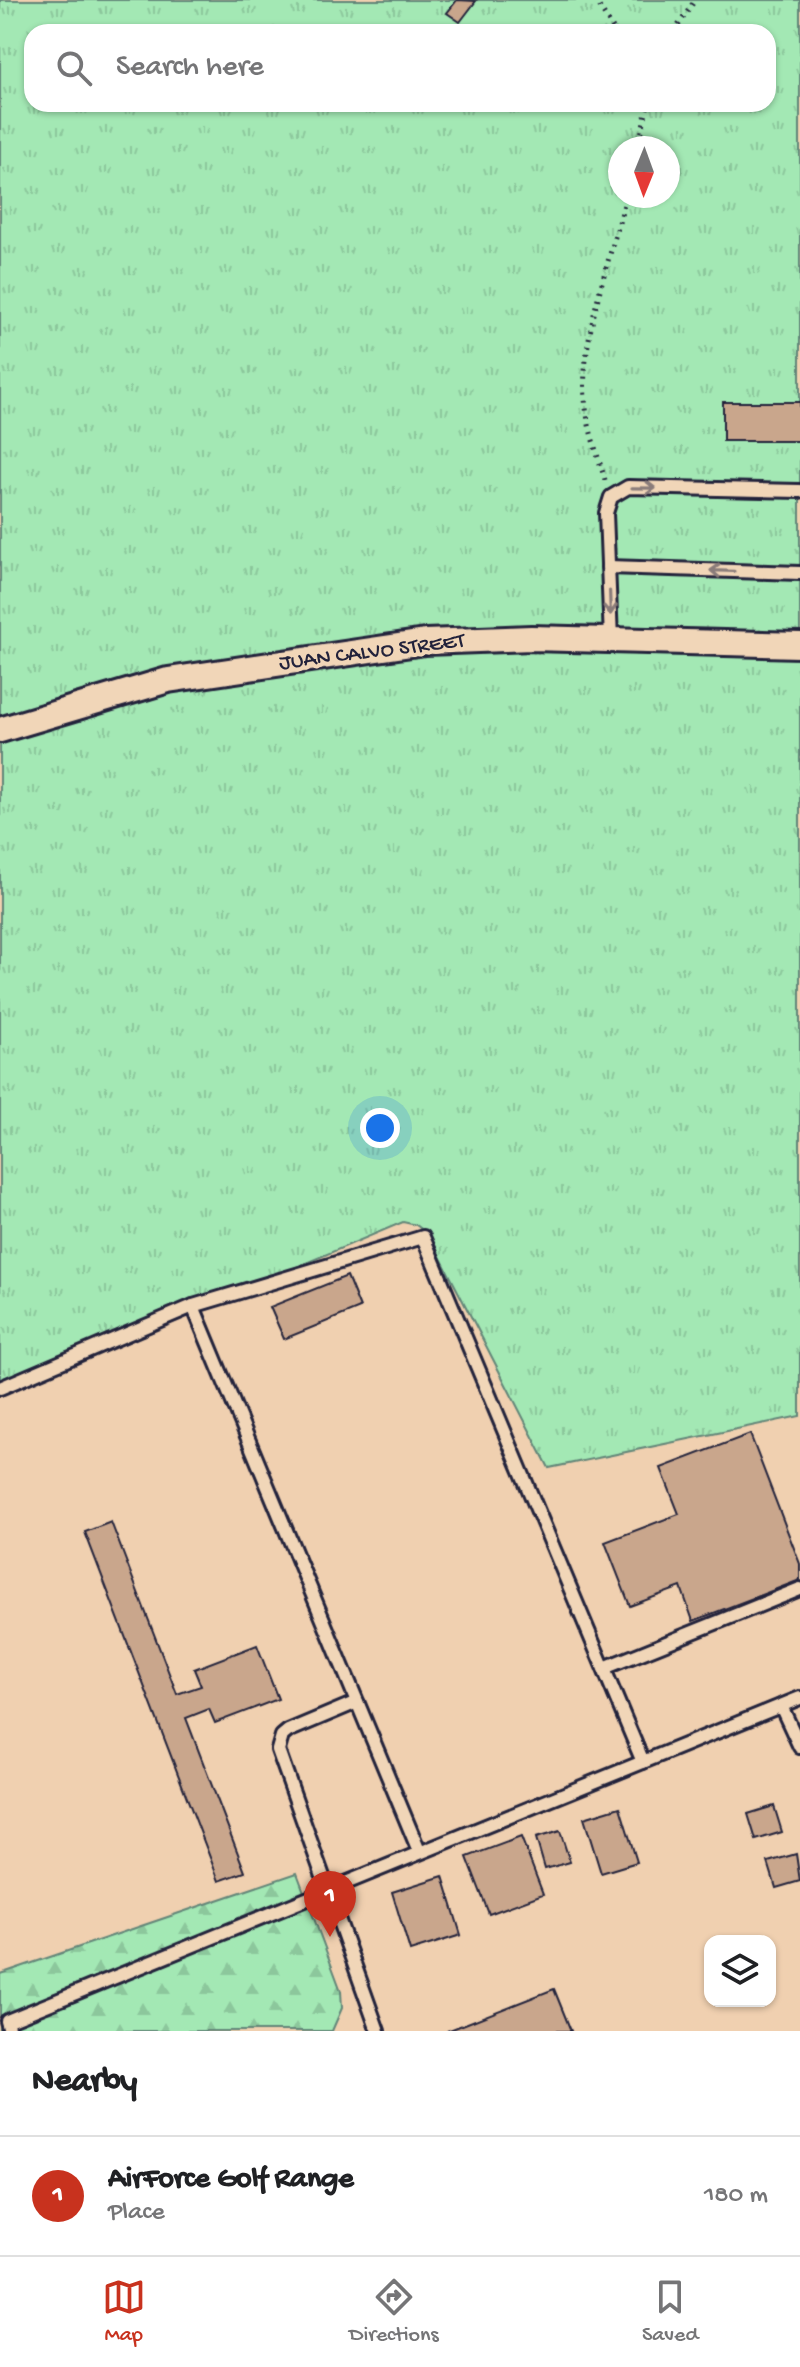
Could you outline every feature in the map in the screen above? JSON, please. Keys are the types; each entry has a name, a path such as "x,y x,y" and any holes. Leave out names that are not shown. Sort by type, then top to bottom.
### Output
{"street":[{"name":"JUAN CALVO STREET","path":"0,730 183,677 425,642 531,638 800,645"}],"lane":[{"path":"611,640 606,513 611,497 628,487 800,491"},
{"path":"608,567 800,573"},
{"path":"0,1388 193,1306 423,1237 643,1762"},
{"path":"193,1306 419,1851"},
{"path":"604,1668 800,1589"},
{"path":"10,2031 7,2021 800,1698"},
{"path":"357,1702 296,1727 282,1736 279,1743 281,1766 378,2031"},
{"path":"781,1706 800,1747"}],"path":[{"path":"595,0 610,24"},
{"path":"679,24 695,0"},
{"path":"641,136 646,112"},
{"path":"611,497 585,406 586,373 591,336 623,208"}],"green space":[{"path":"0,0 800,0 800,1416 549,1468 429,1235 416,1225 403,1222 0,1392"},
{"path":"297,1873 341,1991 342,2008 332,2031 0,2031 0,1974"}],"building":[{"path":"457,0 476,1 460,22 447,13"},
{"path":"723,402 800,402 800,441 723,441"},
{"path":"347,1276 360,1308 284,1339 270,1307"},
{"path":"750,1434 800,1564 800,1580 693,1621 681,1587 630,1606 605,1542 679,1514 661,1468"},
{"path":"111,1522 177,1694 201,1686 194,1669 257,1645 278,1699 215,1723 209,1709 186,1718 245,1872 219,1881 85,1532"},
{"path":"774,1806 782,1832 756,1840 748,1814"},
{"path":"620,1807 637,1862 601,1873 584,1818"},
{"path":"560,1831 570,1862 545,1869 536,1838"},
{"path":"521,1837 543,1894 489,1914 467,1857"},
{"path":"796,1854 800,1881 776,1888 768,1862"},
{"path":"443,1876 461,1935 410,1951 392,1892"},
{"path":"554,1989 571,2031 447,2031"}],"place":[{"name":"AirForce Golf Range","path":"330,1937"}]}
